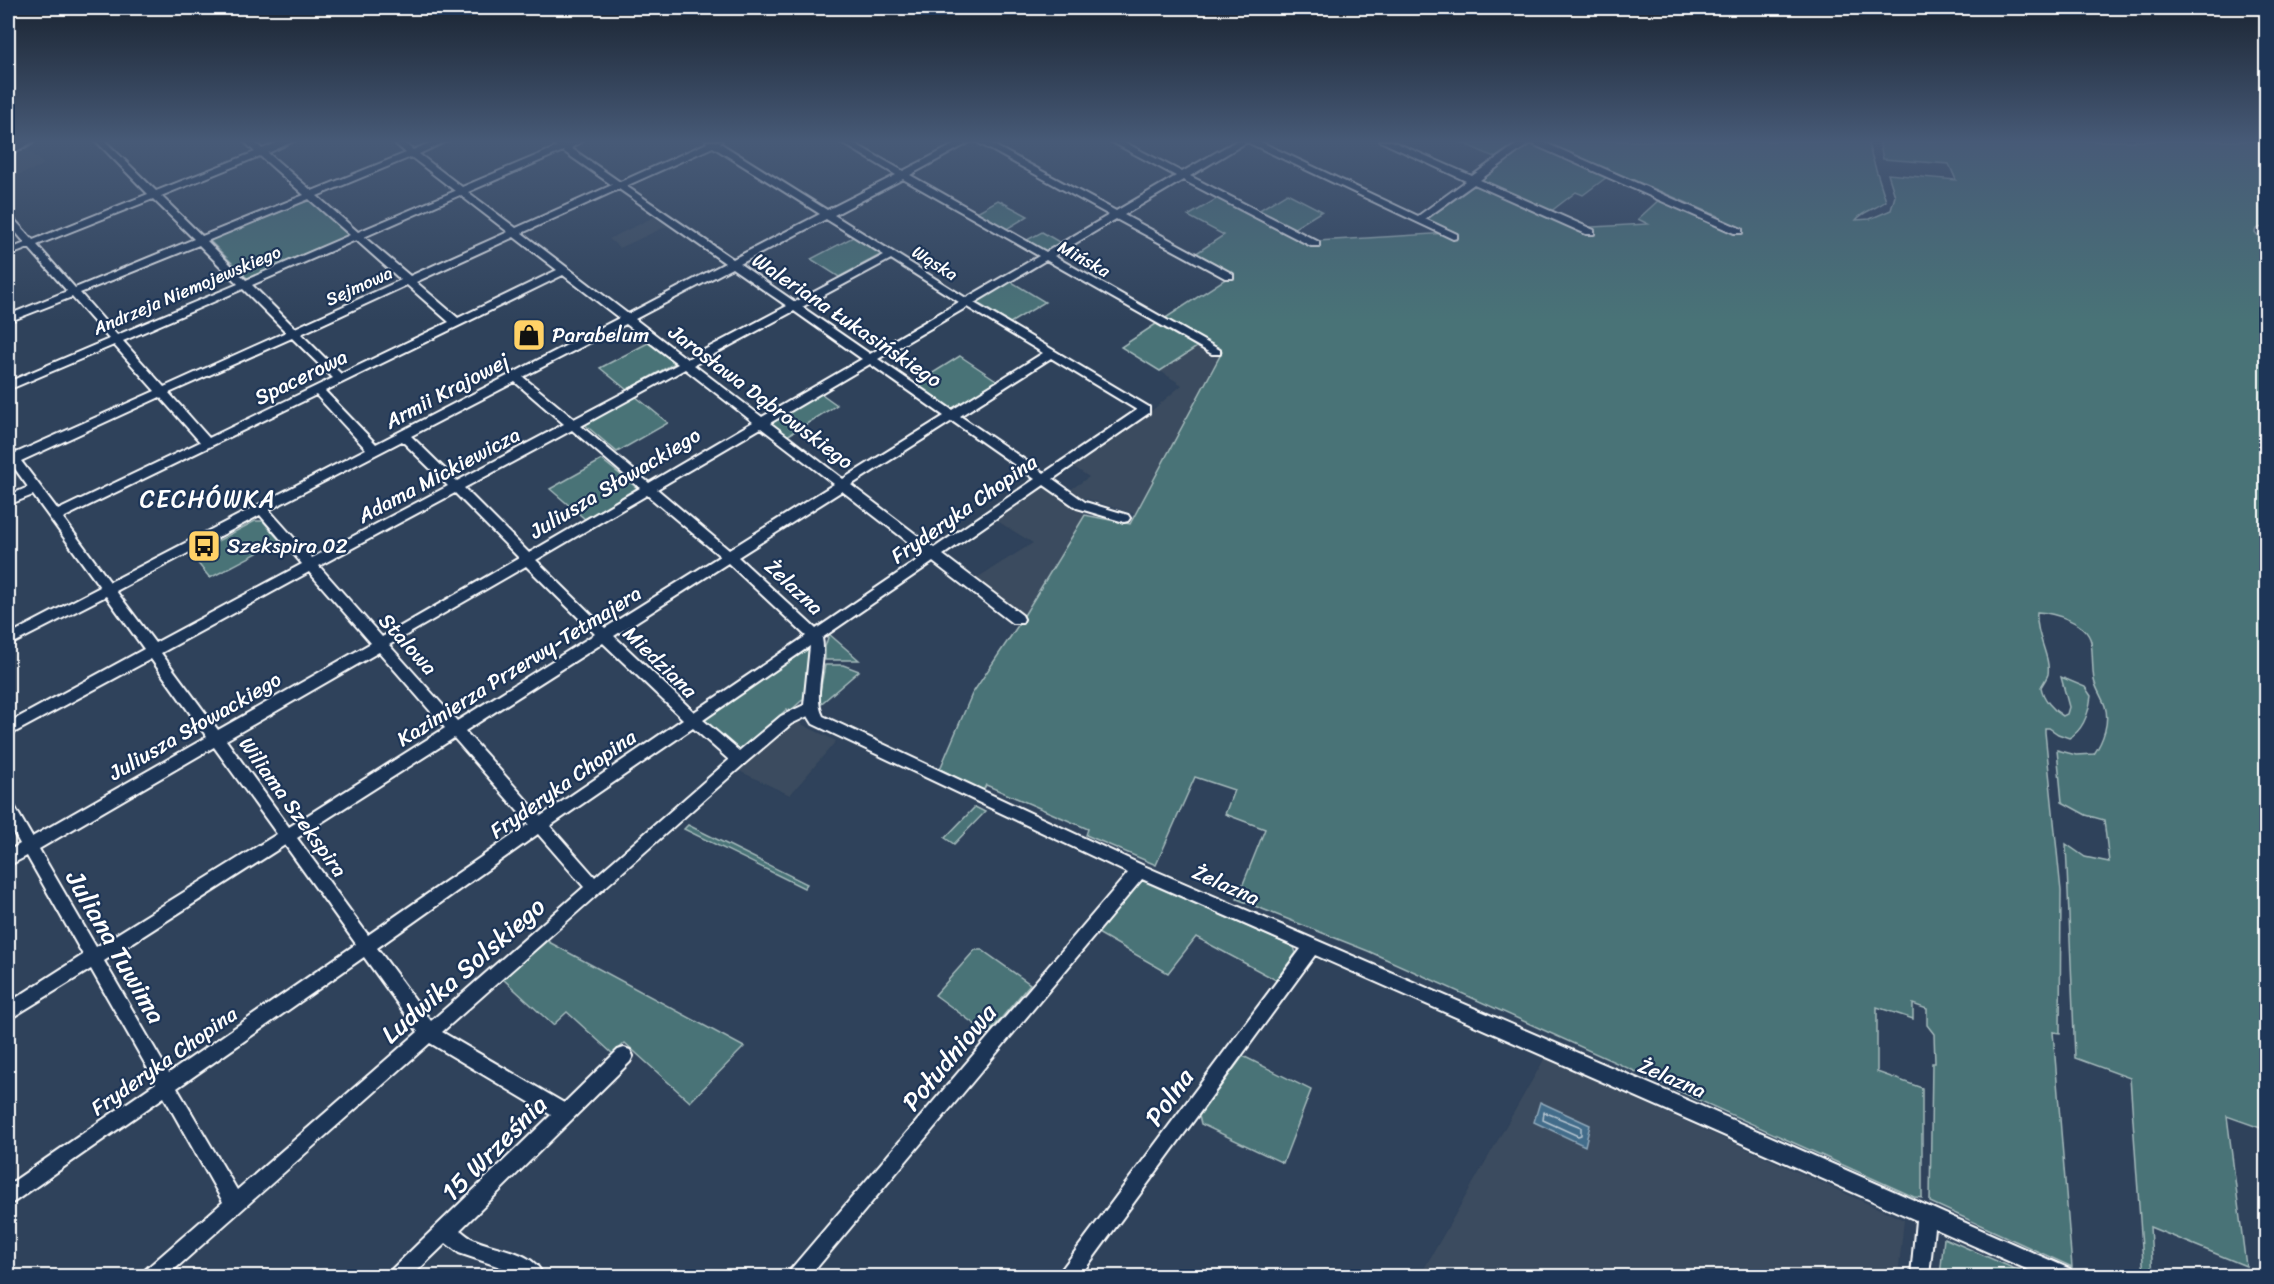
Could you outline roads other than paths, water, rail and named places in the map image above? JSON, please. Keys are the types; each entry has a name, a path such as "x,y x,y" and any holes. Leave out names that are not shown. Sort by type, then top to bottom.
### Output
{"street":[{"path":"8,253 139,201"},
{"path":"160,201 341,380"},
{"path":"8,319 297,201"},
{"path":"319,201 457,322"},
{"name":"Andrzeja Niemojewskiego","path":"8,386 438,201"},
{"name":"Jarosława Dąbrowskiego","path":"474,201 1017,619"},
{"name":"Sejmowa","path":"10,455 162,392 586,201"},
{"name":"Waleriana Łukasińskiego","path":"640,201 1081,505 1125,518"},
{"name":"Wąska","path":"806,201 967,303 1145,410"},
{"name":"Armii Krajowej","path":"8,641 853,201"},
{"name":"Mińska","path":"949,201 1216,352"},
{"path":"1090,201 1229,276"},
{"name":"Juliusza Słowackiego","path":"8,859 528,559 1141,201"},
{"path":"1232,201 1316,244"},
{"path":"1378,201 1453,236"},
{"path":"1418,220 1444,201"},
{"path":"1518,201 1590,232"},
{"path":"1669,201 1738,231"},
{"path":"8,218 208,444"},
{"name":"Adama Mickiewicza","path":"8,730 310,565 891,255"},
{"name":"Spacerowa","path":"55,517 563,271"},
{"name":"Kazimierza Przerwy-Tetmajera","path":"8,1012 1051,353"},
{"name":"Żelazna","path":"516,377 729,558 814,636 818,650 811,708 818,720 1139,871 1677,1104 2063,1276"},
{"path":"318,391 375,451"},
{"name":"Fryderyka Chopina","path":"8,1196 541,824 1145,410"},
{"name":"Miedziana","path":"404,436 605,636 693,720 739,760"},
{"name":"Wiliama Szekspira","path":"10,455 368,945 430,1034 565,1113"},
{"path":"8,501 35,489"},
{"name":"Stalowa","path":"262,510 595,888"},
{"name":"Ludwika Solskiego","path":"153,1276 739,760 786,720 811,708"},
{"name":"Juliana Tuwima","path":"8,809 235,1205"},
{"name":"Południowa","path":"798,1276 1139,871"},
{"name":"Polna","path":"1069,1276 1312,947"},
{"name":"15 Września","path":"399,1276 624,1056"},
{"path":"1920,1276 1926,1215"},
{"path":"446,1230 466,1246 524,1266 534,1276"}],"water":[{"path":"1540,1102 1590,1125 1585,1146 1534,1122"}],"place":[{"name":"Parabelum","path":"529,335"},
{"name":"Szekspira 02","path":"204,546"}],"district":[{"name":"CECHÓWKA","path":"208,499"}]}
